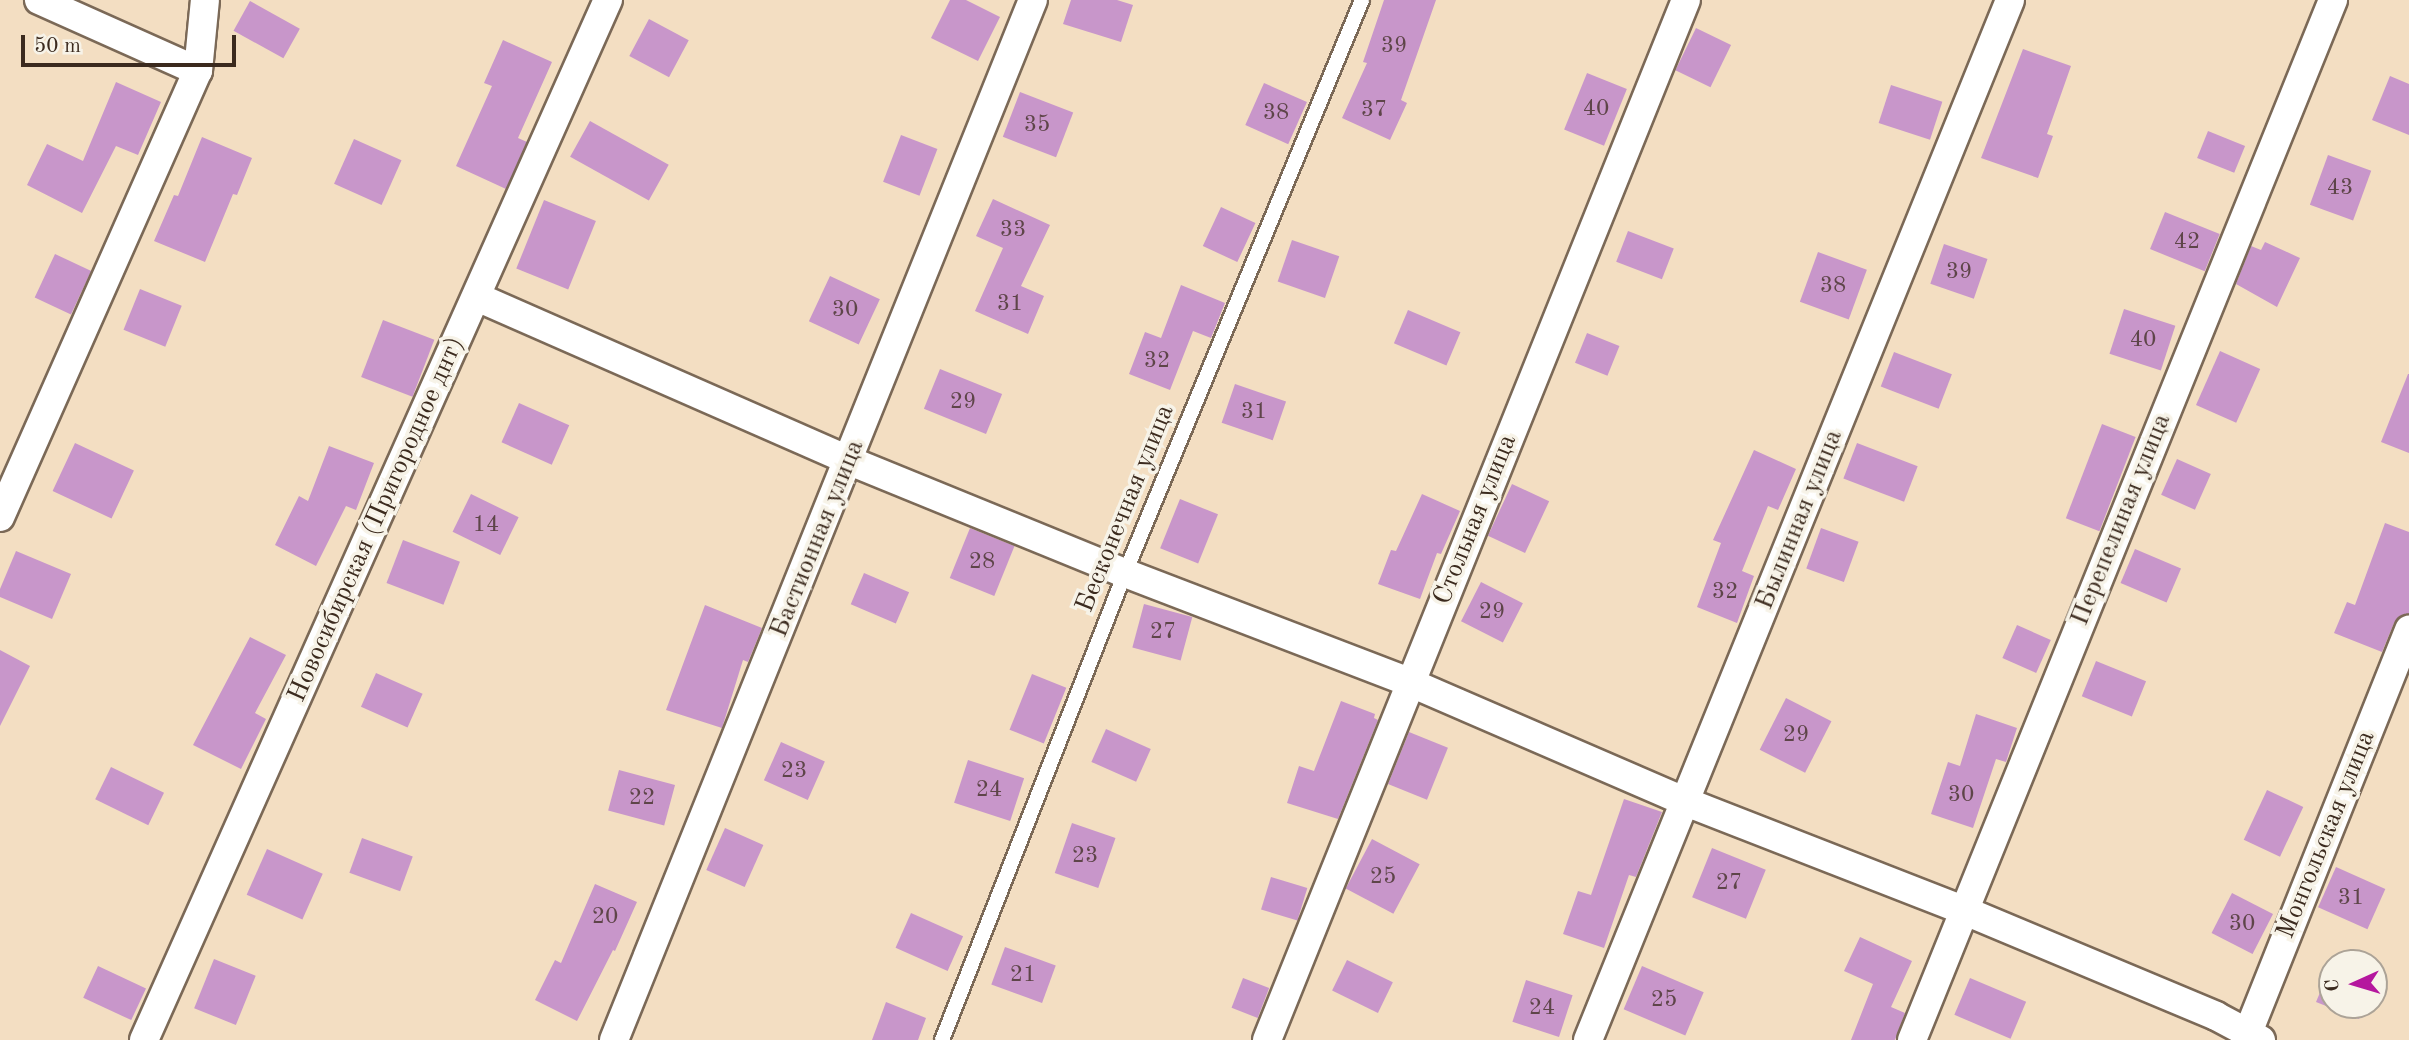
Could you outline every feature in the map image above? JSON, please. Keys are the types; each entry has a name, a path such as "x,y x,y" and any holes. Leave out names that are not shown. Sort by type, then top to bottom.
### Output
{"street":[{"path":"39,0 198,71"},
{"path":"0,517 198,71 205,0"},
{"name":"Новосибирская (Пригородное днт)","path":"144,1040 608,0"},
{"name":"Бастионная улица","path":"614,1040 850,461 1033,0"},
{"name":"Стольная улица","path":"1267,1040 1686,0"},
{"name":"Былинная улица","path":"1588,1040 2010,0"},
{"name":"Перепелиная улица","path":"1912,1040 2333,0"},
{"path":"477,297 850,461 1125,573 1411,683 1686,802 1963,911 2216,1016 2251,1038"},
{"name":"Монгольская улица","path":"2251,1038 2409,630"}],"lane":[{"name":"Бесконечная улица","path":"942,1040 1125,573 1362,0"}],"building":[{"path":"950,0 966,0 1000,17 978,61 931,38"},
{"path":"1071,0 1117,0 1133,5 1121,42 1063,24"},
{"path":"1384,0 1436,0 1401,100 1407,103 1390,140 1342,118 1367,63 1363,62"},
{"path":"250,1 300,29 283,58 234,31"},
{"path":"649,19 689,40 669,77 629,56"},
{"path":"1696,28 1731,45 1710,87 1675,70"},
{"path":"503,40 552,62 518,138 527,142 506,189 456,166 492,86 484,83"},
{"path":"2023,49 2071,66 2047,134 2053,136 2038,178 1981,158"},
{"path":"1587,73 1627,89 1604,146 1564,130"},
{"path":"2390,76 2409,84 2409,135 2372,120"},
{"path":"116,82 161,102 138,155 116,146 82,213 27,185 47,144 83,161"},
{"path":"1264,83 1307,102 1288,144 1245,125"},
{"path":"1891,85 1942,102 1930,140 1879,123"},
{"path":"1020,92 1073,112 1056,157 1003,137"},
{"path":"590,121 669,165 649,200 570,157"},
{"path":"2208,131 2245,146 2234,173 2197,158"},
{"path":"901,135 937,149 919,196 883,182"},
{"path":"202,137 252,158 237,195 233,194 205,262 154,241 174,195 178,196"},
{"path":"354,139 402,160 382,205 334,184"},
{"path":"2328,155 2371,171 2353,221 2310,205"},
{"path":"993,199 1050,225 1021,286 1044,296 1028,334 975,311 1003,248 976,236"},
{"path":"544,200 596,221 568,290 516,269"},
{"path":"1221,207 1255,223 1237,262 1203,246"},
{"path":"2165,212 2220,234 2205,271 2150,249"},
{"path":"1628,231 1674,249 1662,279 1616,262"},
{"path":"1292,240 1339,256 1325,298 1278,282"},
{"path":"2265,242 2300,258 2277,307 2236,284 2251,246 2261,250"},
{"path":"1944,244 1987,259 1974,299 1930,284"},
{"path":"1818,252 1867,270 1849,320 1800,302"},
{"path":"55,254 91,271 71,314 35,298"},
{"path":"830,276 880,299 859,345 809,321"},
{"path":"1181,285 1225,303 1211,338 1193,331 1170,390 1129,374 1145,332 1161,338"},
{"path":"140,289 182,306 165,347 124,330"},
{"path":"2124,309 2175,326 2161,370 2109,354"},
{"path":"1408,310 1460,332 1446,365 1394,343"},
{"path":"383,320 434,340 412,397 361,377"},
{"path":"1587,333 1619,346 1607,376 1575,363"},
{"path":"2220,351 2260,369 2236,423 2196,405"},
{"path":"1894,352 1952,374 1939,409 1881,387"},
{"path":"940,369 1002,394 986,434 924,409"},
{"path":"2409,374 2409,453 2381,442"},
{"path":"1235,384 1286,402 1273,440 1222,423"},
{"path":"519,403 569,425 552,465 502,442"},
{"path":"2102,424 2136,437 2099,531 2066,518"},
{"path":"75,443 134,470 112,519 53,491"},
{"path":"1857,443 1918,466 1904,502 1843,478"},
{"path":"329,446 374,463 356,510 346,506 316,566 275,545 299,496 308,501"},
{"path":"1754,450 1796,469 1778,510 1768,506 1742,571 1754,576 1737,623 1697,607 1721,543 1713,540"},
{"path":"2177,459 2211,474 2195,510 2161,495"},
{"path":"1512,484 1549,501 1525,553 1488,536"},
{"path":"471,494 519,517 500,555 453,532"},
{"path":"1422,494 1460,511 1441,554 1437,553 1420,599 1378,584 1391,550 1396,551"},
{"path":"1180,499 1218,514 1198,563 1160,548"},
{"path":"2385,523 2409,532 2409,614 2399,617 2394,623 2382,652 2334,633 2347,602 2355,605"},
{"path":"970,528 1015,546 994,596 950,578"},
{"path":"1821,528 1859,542 1844,582 1806,568"},
{"path":"403,540 460,562 443,605 387,583"},
{"path":"2135,549 2181,569 2167,603 2121,583"},
{"path":"16,551 71,574 52,619 0,597 0,589"},
{"path":"864,573 909,592 896,623 851,604"},
{"path":"1481,582 1523,603 1503,643 1461,621"},
{"path":"1144,604 1192,617 1181,660 1132,647"},
{"path":"705,605 762,628 748,662 743,660 722,728 666,710"},
{"path":"2017,625 2051,640 2036,673 2002,658"},
{"path":"250,637 286,655 255,713 266,719 241,769 193,745"},
{"path":"0,650 30,666 0,726"},
{"path":"2096,661 2146,681 2132,716 2082,696"},
{"path":"376,673 423,694 408,728 361,707"},
{"path":"1032,674 1066,688 1044,743 1010,730"},
{"path":"1786,698 1831,721 1805,773 1760,750"},
{"path":"1341,701 1375,714 1374,718 1378,720 1338,819 1287,803 1299,766 1314,771"},
{"path":"1976,714 2017,728 2006,762 1996,759 1973,828 1931,814 1948,762 1960,766"},
{"path":"1106,729 1151,749 1136,782 1091,762"},
{"path":"1409,732 1448,748 1427,800 1388,784"},
{"path":"781,742 825,762 808,800 764,780"},
{"path":"968,760 1024,778 1010,821 954,803"},
{"path":"111,767 164,793 148,825 95,799"},
{"path":"619,770 675,785 664,826 608,811"},
{"path":"2267,790 2303,807 2280,857 2244,840"},
{"path":"1624,799 1662,812 1636,877 1629,875 1604,948 1563,934 1578,891 1591,895"},
{"path":"1072,823 1115,838 1098,888 1055,873"},
{"path":"725,828 763,845 745,887 706,870"},
{"path":"362,838 413,856 400,891 349,873"},
{"path":"1372,839 1420,864 1393,914 1346,888"},
{"path":"1712,848 1766,870 1746,919 1692,897"},
{"path":"267,849 323,874 302,919 247,895"},
{"path":"2336,867 2385,889 2367,929 2318,907"},
{"path":"1271,877 1307,888 1297,921 1261,910"},
{"path":"595,884 637,902 615,951 613,950 577,1021 535,1000 555,960 561,963"},
{"path":"2232,893 2273,914 2253,954 2212,933"},
{"path":"911,913 963,936 948,971 896,948"},
{"path":"1860,937 1912,961 1891,1007 1905,1013 1895,1040 1851,1040 1873,984 1844,971"},
{"path":"1005,947 1056,965 1042,1003 991,985"},
{"path":"214,959 256,976 236,1025 194,1008"},
{"path":"1347,960 1393,982 1378,1013 1332,991"},
{"path":"98,966 146,988 131,1020 83,998"},
{"path":"1642,966 1704,992 1685,1035 1624,1009"},
{"path":"1243,978 1269,988 1258,1018 1232,1008"},
{"path":"1970,978 2026,1002 2011,1039 1954,1015"},
{"path":"1526,980 1573,995 1559,1037 1512,1022"},
{"path":"886,1002 926,1018 918,1040 872,1040"}]}
